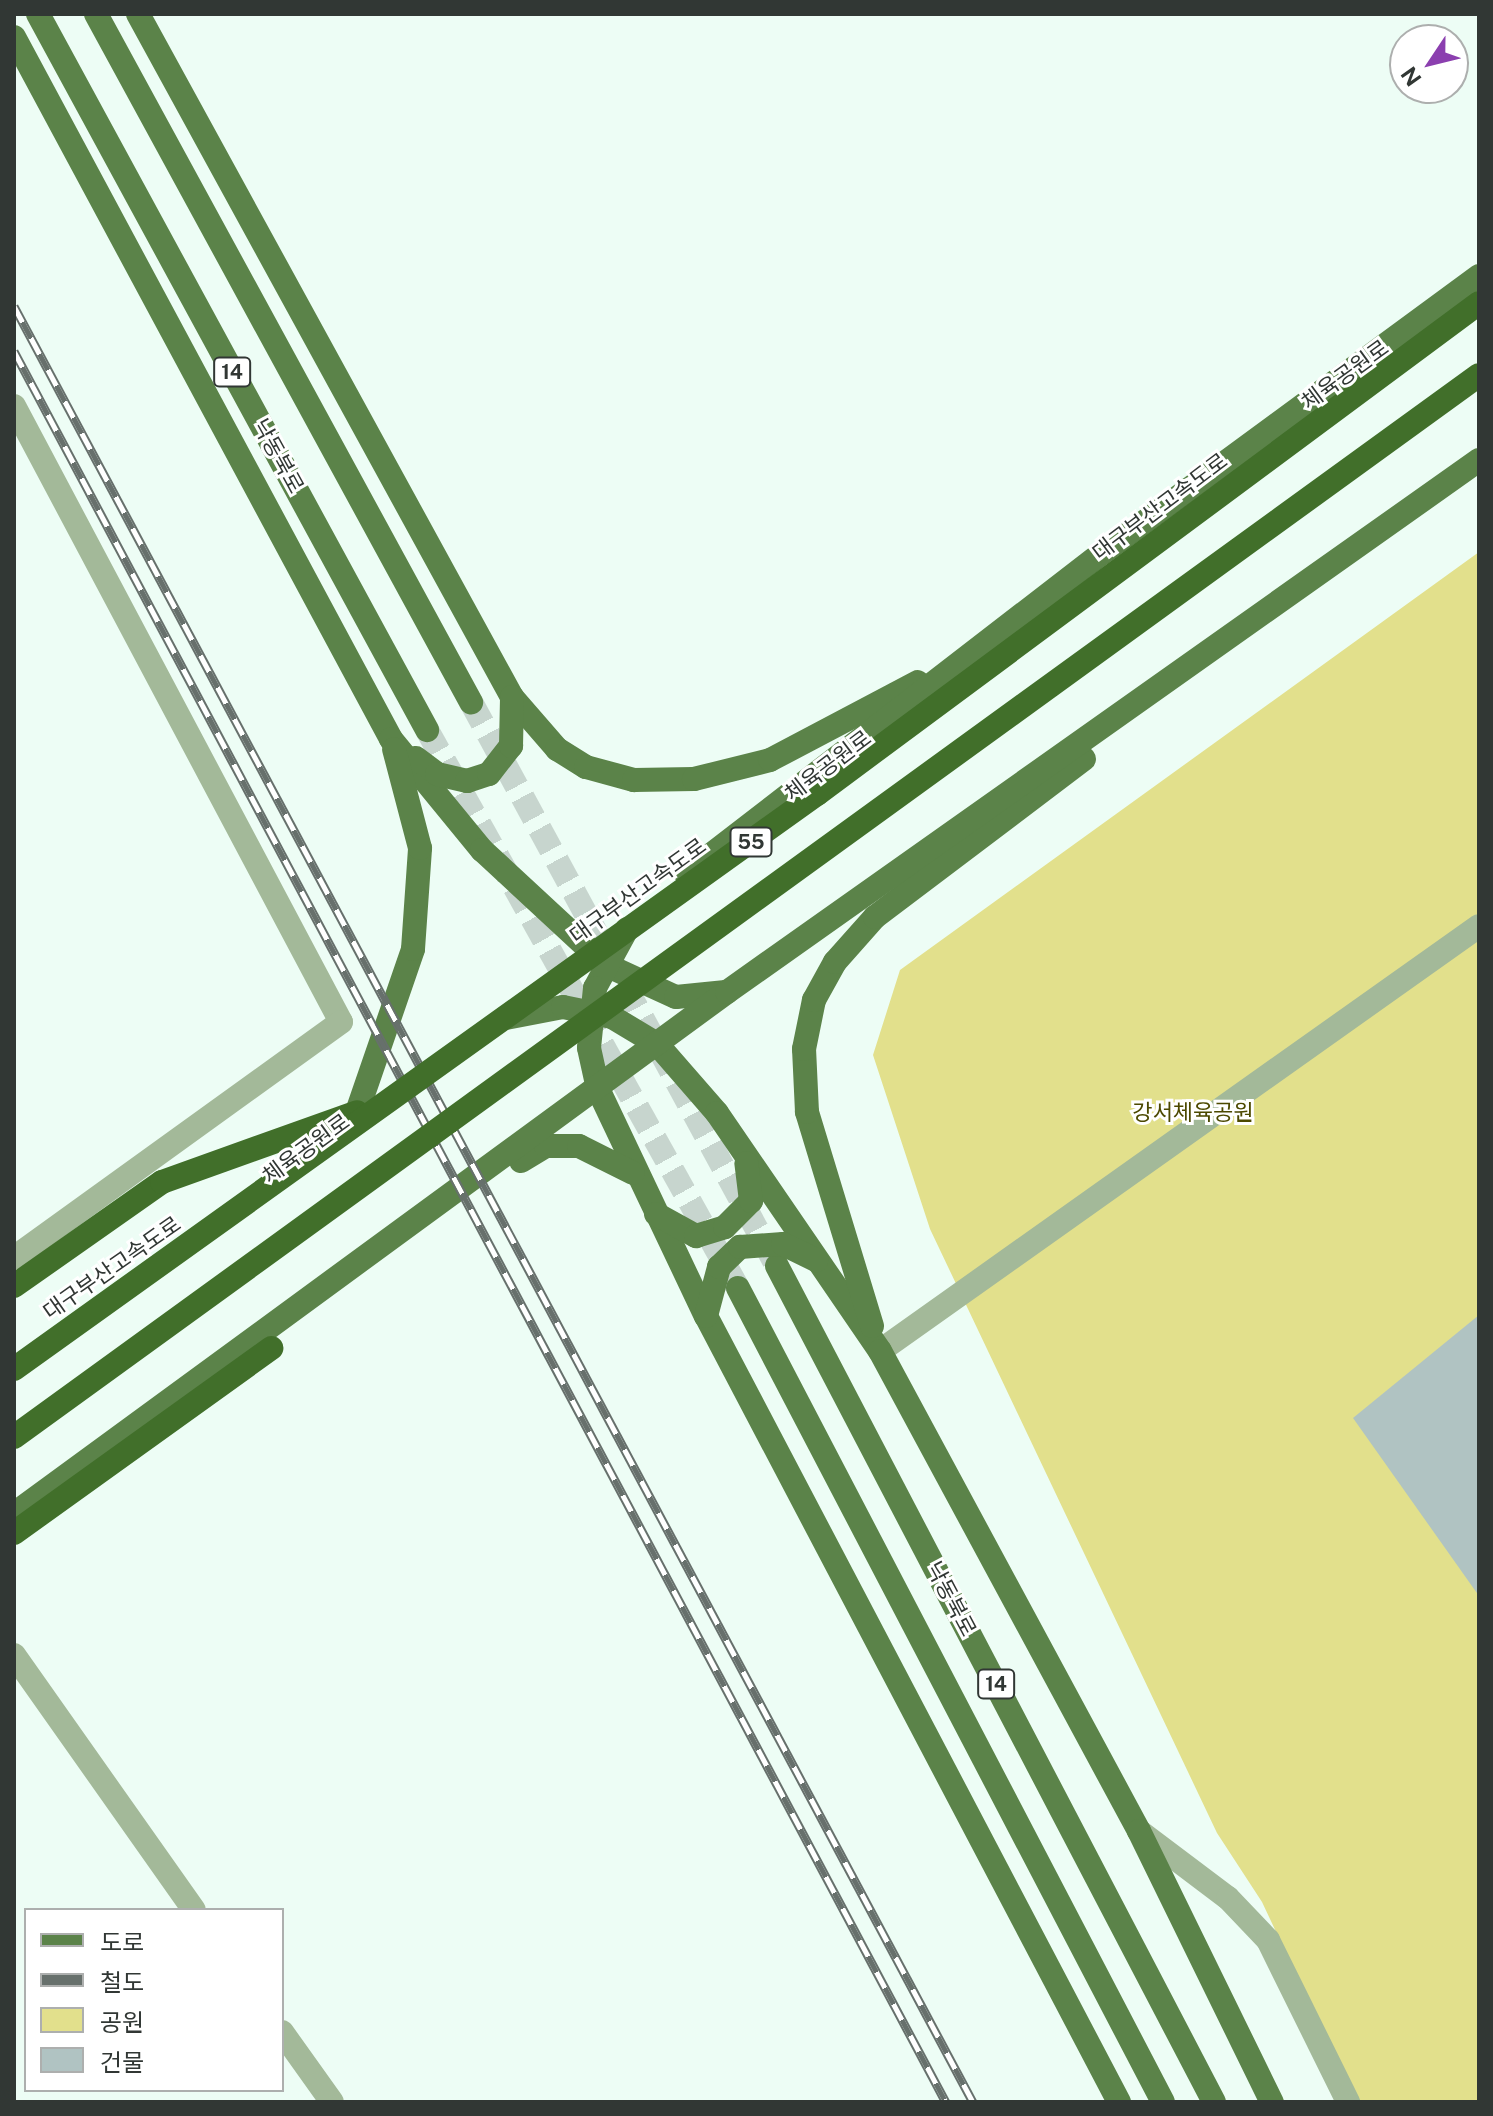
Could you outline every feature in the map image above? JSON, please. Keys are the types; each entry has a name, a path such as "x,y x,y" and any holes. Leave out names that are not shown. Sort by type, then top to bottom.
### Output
{"highway":[{"name":"대구부산고속도로","path":"14,1369 804,803 1479,303"},
{"name":"55","path":"14,1437 1479,375"},
{"path":"14,1286 162,1182 357,1112"},
{"path":"14,1533 271,1348"}],"main road":[{"name":"낙동북로","path":"38,14 427,730"},
{"name":"14","path":"96,14 471,702"},
{"path":"138,14 512,697 557,749 586,767 663,783 694,779 770,760 1006,631"},
{"path":"14,37 391,739 482,850 585,949 606,965 676,997 727,992"},
{"name":"체육공원로","path":"14,1358 464,1038 652,900 1479,276"},
{"path":"14,1514 447,1203 727,992 1479,460"},
{"path":"880,1351 807,1112 804,1049 814,1000 875,917 1109,741 1175,676"},
{"path":"391,739 437,774 467,781 489,774 511,746 512,697"},
{"path":"357,1112 413,949 420,848 391,739"},
{"path":"652,900 606,965 592,1010 598,1089 635,1174 706,1316 1119,2102"},
{"path":"464,1038 526,1011 592,1010 657,1044 742,1151 880,1351 1139,1831 1272,2102"},
{"path":"271,1348 447,1203 546,1146 604,1153 635,1174"},
{"path":"656,1214 696,1236 740,1217 752,1184 742,1151"},
{"path":"706,1316 719,1267 740,1247 783,1244 818,1262"},
{"name":"낙동북로","path":"777,1266 1214,2102"},
{"name":"낙동북로","path":"738,1288 1163,2102"}],"street":[{"path":"14,406 341,1022 14,1258"},
{"path":"880,1351 1479,926"},
{"path":"14,1655 193,1908"},
{"path":"1139,1831 1228,1898 1268,1940 1348,2102"},
{"path":"284,2035 332,2102"}],"green space":[{"name":"강서체육공원","path":"1479,552 1479,2102 1356,2102 1262,1902 1217,1833 930,1229 873,1055 900,970"}],"building":[{"path":"1479,1315 1479,1596 1353,1418"}],"tunnel":[{"path":"471,702 774,1261"},
{"path":"427,730 738,1288"}],"railway":[{"path":"14,306 973,2102"},
{"path":"14,351 946,2102"}]}
